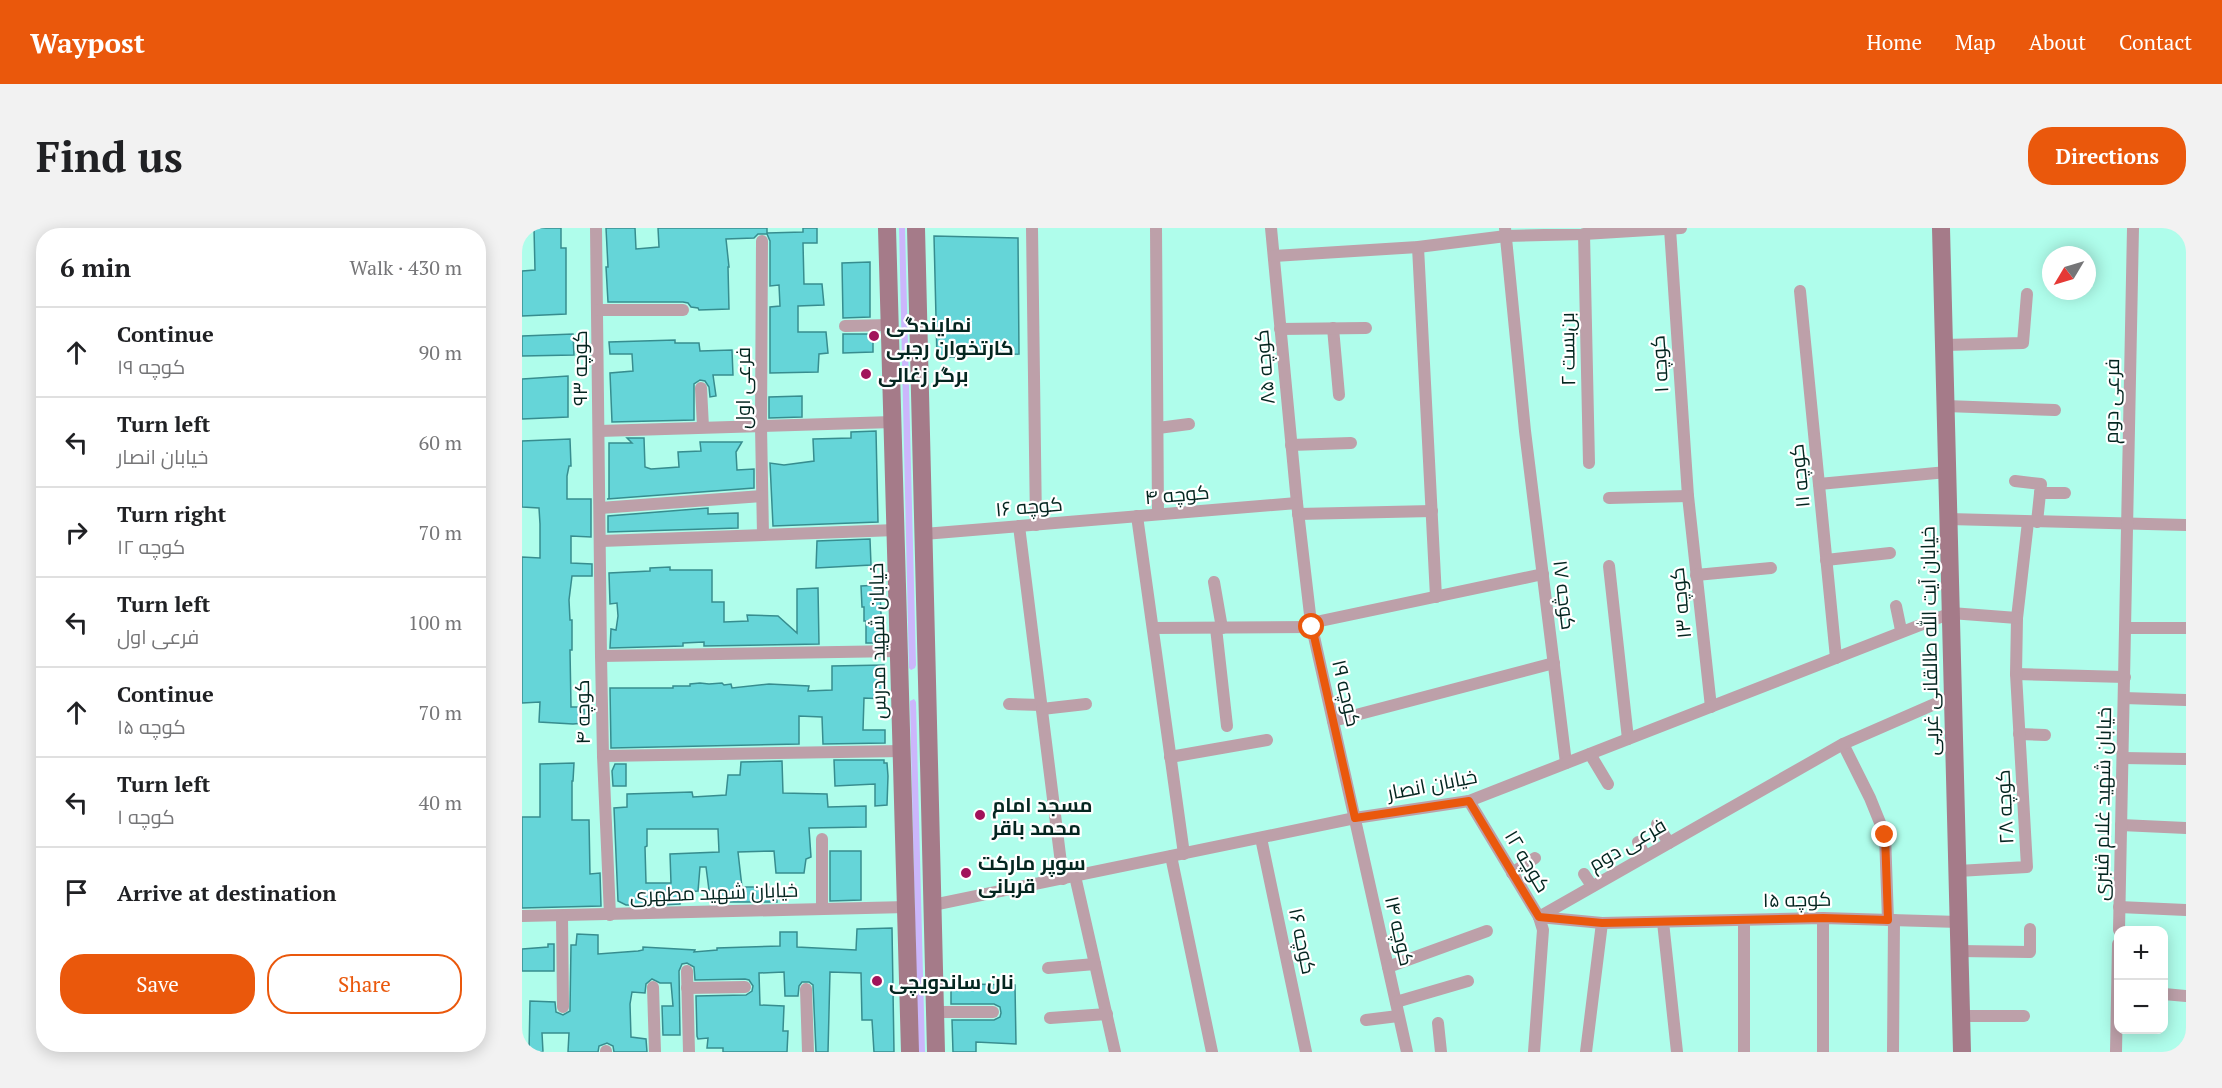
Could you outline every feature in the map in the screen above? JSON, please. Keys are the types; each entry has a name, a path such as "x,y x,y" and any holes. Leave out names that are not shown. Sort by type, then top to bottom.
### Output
{"main road":[{"name":"خیابان شهید مدرس","path":"887,228 910,1052"},
{"path":"915,228 936,1052"},
{"name":"خیابان آیت الله طالقانی غربی","path":"1941,228 1962,1052"}],"street":[{"name":"کوچه ۹۳","path":"596,228 600,508"},
{"path":"1032,228 1036,525"},
{"path":"1156,228 1158,514"},
{"name":"کوچه ۸۵","path":"1271,228 1297,509"},
{"path":"1274,256 1418,247 1505,232 1584,234 1676,228"},
{"name":"کوچه ۱","path":"1676,228 1688,496"},
{"name":"فرعی دوم","path":"2126,628 2133,228"},
{"name":"کوچه ۱۷","path":"1505,232 1525,431 1566,763"},
{"name":"بن‌بست ۲","path":"1584,234 1589,463"},
{"name":"فرعی اول","path":"762,241 763,535"},
{"path":"1418,247 1436,597"},
{"name":"کوچه ۱۱","path":"1800,291 1836,658"},
{"path":"1944,345 2024,343 2027,294"},
{"path":"598,310 683,310"},
{"path":"845,327 890,325"},
{"path":"1280,329 1366,327"},
{"path":"1333,328 1339,395"},
{"path":"701,388 703,427"},
{"path":"1946,406 2055,410"},
{"path":"599,430 893,422"},
{"path":"1158,428 1189,423"},
{"path":"1291,445 1351,443"},
{"path":"1819,484 1947,472"},
{"path":"2015,481 2040,489 2065,493"},
{"name":"کوچه ۲۸","path":"1958,871 2027,867 2016,674 2017,618 2032,522 2040,489"},
{"path":"600,508 762,496"},
{"path":"1610,498 1688,496"},
{"name":"کوچه ۱۳","path":"1688,496 1711,706"},
{"name":"کوچه ۴","path":"600,508 603,756 610,915"},
{"name":"کوچه ۴","path":"1184,854 1137,516 1297,509 1432,511"},
{"name":"کوچه ۱۹","path":"1297,509 1311,625 1355,818"},
{"name":"کوچه ۱۶","path":"924,534 1137,516"},
{"path":"1949,519 2186,525"},
{"path":"1019,526 1041,707 1069,877 1095,964 1115,1052"},
{"path":"601,541 896,530"},
{"path":"1827,560 1890,553"},
{"path":"1609,566 1628,739"},
{"path":"1696,575 1771,568"},
{"path":"1153,628 1311,625 1543,574"},
{"path":"1214,582 1227,726"},
{"path":"1896,606 1901,630"},
{"path":"1951,613 2017,618"},
{"name":"خیابان انصار","path":"933,905 1355,818 1469,801 1836,658 1901,630 1951,613"},
{"path":"2016,674 2125,677 2126,628 2186,628"},
{"path":"601,656 899,651"},
{"path":"1333,721 1554,663"},
{"name":"خیابان شهید غلام قنبری","path":"2119,926 2125,677"},
{"path":"1893,1052 1891,920 1885,835 1870,798 1843,744 1953,696"},
{"path":"2124,698 2186,700"},
{"path":"1009,704 1041,707 1086,704"},
{"path":"2019,734 2045,735"},
{"path":"1170,757 1267,740"},
{"name":"فرعی دوم","path":"1539,917 1843,744"},
{"path":"603,756 902,751"},
{"path":"1590,754 1608,784"},
{"path":"2123,758 2186,759"},
{"name":"کوچه ۱۲","path":"1469,801 1539,917 1544,930 1534,1052"},
{"name":"کوچه ۱۴","path":"1355,818 1407,1052"},
{"path":"1657,824 1669,843"},
{"path":"2121,825 2186,828"},
{"name":"کوچه ۱۶","path":"1261,838 1306,1052"},
{"path":"822,839 822,908"},
{"path":"1638,842 1646,856"},
{"path":"1171,856 1212,1052"},
{"path":"1512,873 1535,858"},
{"path":"1584,874 1592,886"},
{"name":"خیابان شهید مطهری","path":"522,916 907,907"},
{"path":"2119,907 2186,910"},
{"path":"562,916 562,1007"},
{"path":"1539,917 1602,923 1744,920 1744,1052"},
{"path":"1823,918 1823,1052"},
{"name":"کوچه ۱۵","path":"1744,920 1823,918 1959,922"},
{"path":"1663,922 1677,1052"},
{"path":"1586,1052 1602,923"},
{"path":"1960,951 2030,952 2030,929"},
{"path":"1388,967 1487,931"},
{"path":"1048,968 1095,964"},
{"path":"687,971 689,1052"},
{"path":"1396,1002 1468,981"},
{"path":"653,987 655,1052"},
{"path":"687,988 745,987"},
{"path":"806,989 808,1052"},
{"path":"935,1012 993,1012"},
{"path":"1050,1018 1107,1014"},
{"path":"1366,1020 1398,1016"},
{"path":"1961,1016 2024,1016"},
{"path":"1438,1023 1441,1052"},
{"path":"2116,1052 2117,1034"}],"shaded area":[{"path":"899,228 905,228 916,665 911,670 909,668"},
{"path":"914,699 916,702 925,1052 918,1052 910,701"}],"building":[{"path":"534,228 561,228 561,248 566,248 566,314 522,316 522,271 535,270"},
{"path":"606,228 635,228 636,249 659,247 658,228 767,228 767,233 803,232 803,228 817,228 817,243 803,243 804,284 822,284 824,305 798,306 798,332 826,332 828,353 819,354 818,372 770,373 770,307 780,306 779,285 770,286 770,241 767,234 758,234 754,238 726,239 729,309 699,310 683,302 608,302"},
{"path":"934,236 1018,238 1019,354 937,358"},
{"path":"870,262 870,317 843,318 842,263"},
{"path":"573,334 574,355 522,356 522,336"},
{"path":"843,334 869,334 873,338 873,352 843,353"},
{"path":"675,340 675,343 699,343 700,351 732,350 733,375 713,375 716,396 710,397 709,387 705,381 700,380 694,384 694,420 612,422 610,373 633,371 632,354 610,354 609,342"},
{"path":"568,376 568,417 522,419 522,379"},
{"path":"802,396 802,417 769,418 769,397"},
{"path":"876,431 878,522 773,526 770,463 784,465 814,461 813,439 851,438 851,432"},
{"path":"627,438 644,438 645,467 651,469 679,467 678,452 701,451 700,442 742,442 736,452 737,470 754,469 754,488 609,499 609,443 632,443"},
{"path":"570,439 571,466 569,466 567,476 567,499 591,499 591,537 571,536 571,563 592,564 592,576 572,576 569,600 570,620 572,620 571,707 584,707 584,723 573,724 539,722 540,702 522,703 522,557 540,558 540,524 539,508 522,507 522,441"},
{"path":"708,508 708,514 738,513 738,528 608,532 608,516"},
{"path":"870,539 871,565 816,568 817,541"},
{"path":"670,567 670,570 712,570 712,602 724,602 724,622 748,621 747,615 778,616 797,633 797,589 818,588 819,644 704,646 704,642 683,643 683,646 610,648 611,629 616,630 618,616 617,603 610,604 609,573 650,571 650,568"},
{"path":"880,585 882,643 866,643 866,621 864,621 864,607 862,607 861,586"},
{"path":"884,665 886,699 864,698 863,730 885,730 885,743 823,744 822,717 799,716 799,744 611,748 610,688 673,688 673,686 690,686 690,684 722,683 731,684 732,688 769,684 809,686 808,691 832,690 832,666"},
{"path":"834,760 884,760 884,763 887,763 888,776 887,805 875,806 875,784 835,786"},
{"path":"782,761 783,793 827,794 828,807 866,806 866,827 809,828 811,857 806,859 804,873 776,873 774,851 738,852 742,887 776,887 777,902 715,902 714,890 709,890 706,867 700,867 698,891 679,892 680,904 660,905 644,902 643,905 626,905 618,901 614,808 627,807 627,794 692,792 693,797 726,795 728,775 740,775 741,762","holes":["647,829 718,829 719,852 670,854 671,883 646,883"]},
{"path":"574,763 572,820 589,820 590,874 600,873 601,906 522,908 522,817 540,817 540,764"},
{"path":"615,764 626,764 626,786 613,786 612,771"},
{"path":"830,851 861,851 861,900 830,901"},
{"path":"892,928 894,1052 874,1052 872,1020 862,1020 861,973 830,972 828,1052 816,1052 813,985 809,982 802,982 798,996 785,996 784,972 759,973 760,1005 784,1006 783,1031 788,1031 787,1052 723,1052 723,1048 707,1048 708,1038 698,1039 697,1036 696,996 746,995 752,991 753,986 749,980 745,979 695,980 694,967 687,963 682,964 679,971 680,1035 663,1035 662,1006 673,1006 671,983 660,983 652,979 646,984 645,993 632,992 630,1004 631,1037 646,1039 647,1052 614,1052 613,1046 607,1043 599,1046 598,1052 568,1052 569,1033 542,1033 543,1052 529,1052 530,1001 555,1002 556,1012 563,1015 570,1011 571,945 576,945 577,934 598,935 598,954 638,951 643,950 643,947 695,950 694,952 717,950 717,948 780,946 780,932 797,932 797,947 856,950 857,929"},
{"path":"548,944 554,944 554,971 522,971 522,949 548,947"},
{"path":"951,985 1015,985 1016,1044 976,1042 976,1052 953,1052 952,1020 994,1020 1000,1017 1001,1013 1000,1007 994,1004 951,1004"}],"place":[{"name":"نمایندگی کارتخوان رجبی","path":"874,336"},
{"name":"برگر زغالی","path":"866,374"},
{"name":"مسجد امام محمد باقر","path":"980,815"},
{"name":"سوپر مارکت قربانی","path":"966,873"},
{"name":"نان ساندویچی","path":"877,981"}],"route":[{"path":"1312,627 1355,818 1469,801 1539,917 1602,923 1823,918 1888,920 1885,835"}]}
